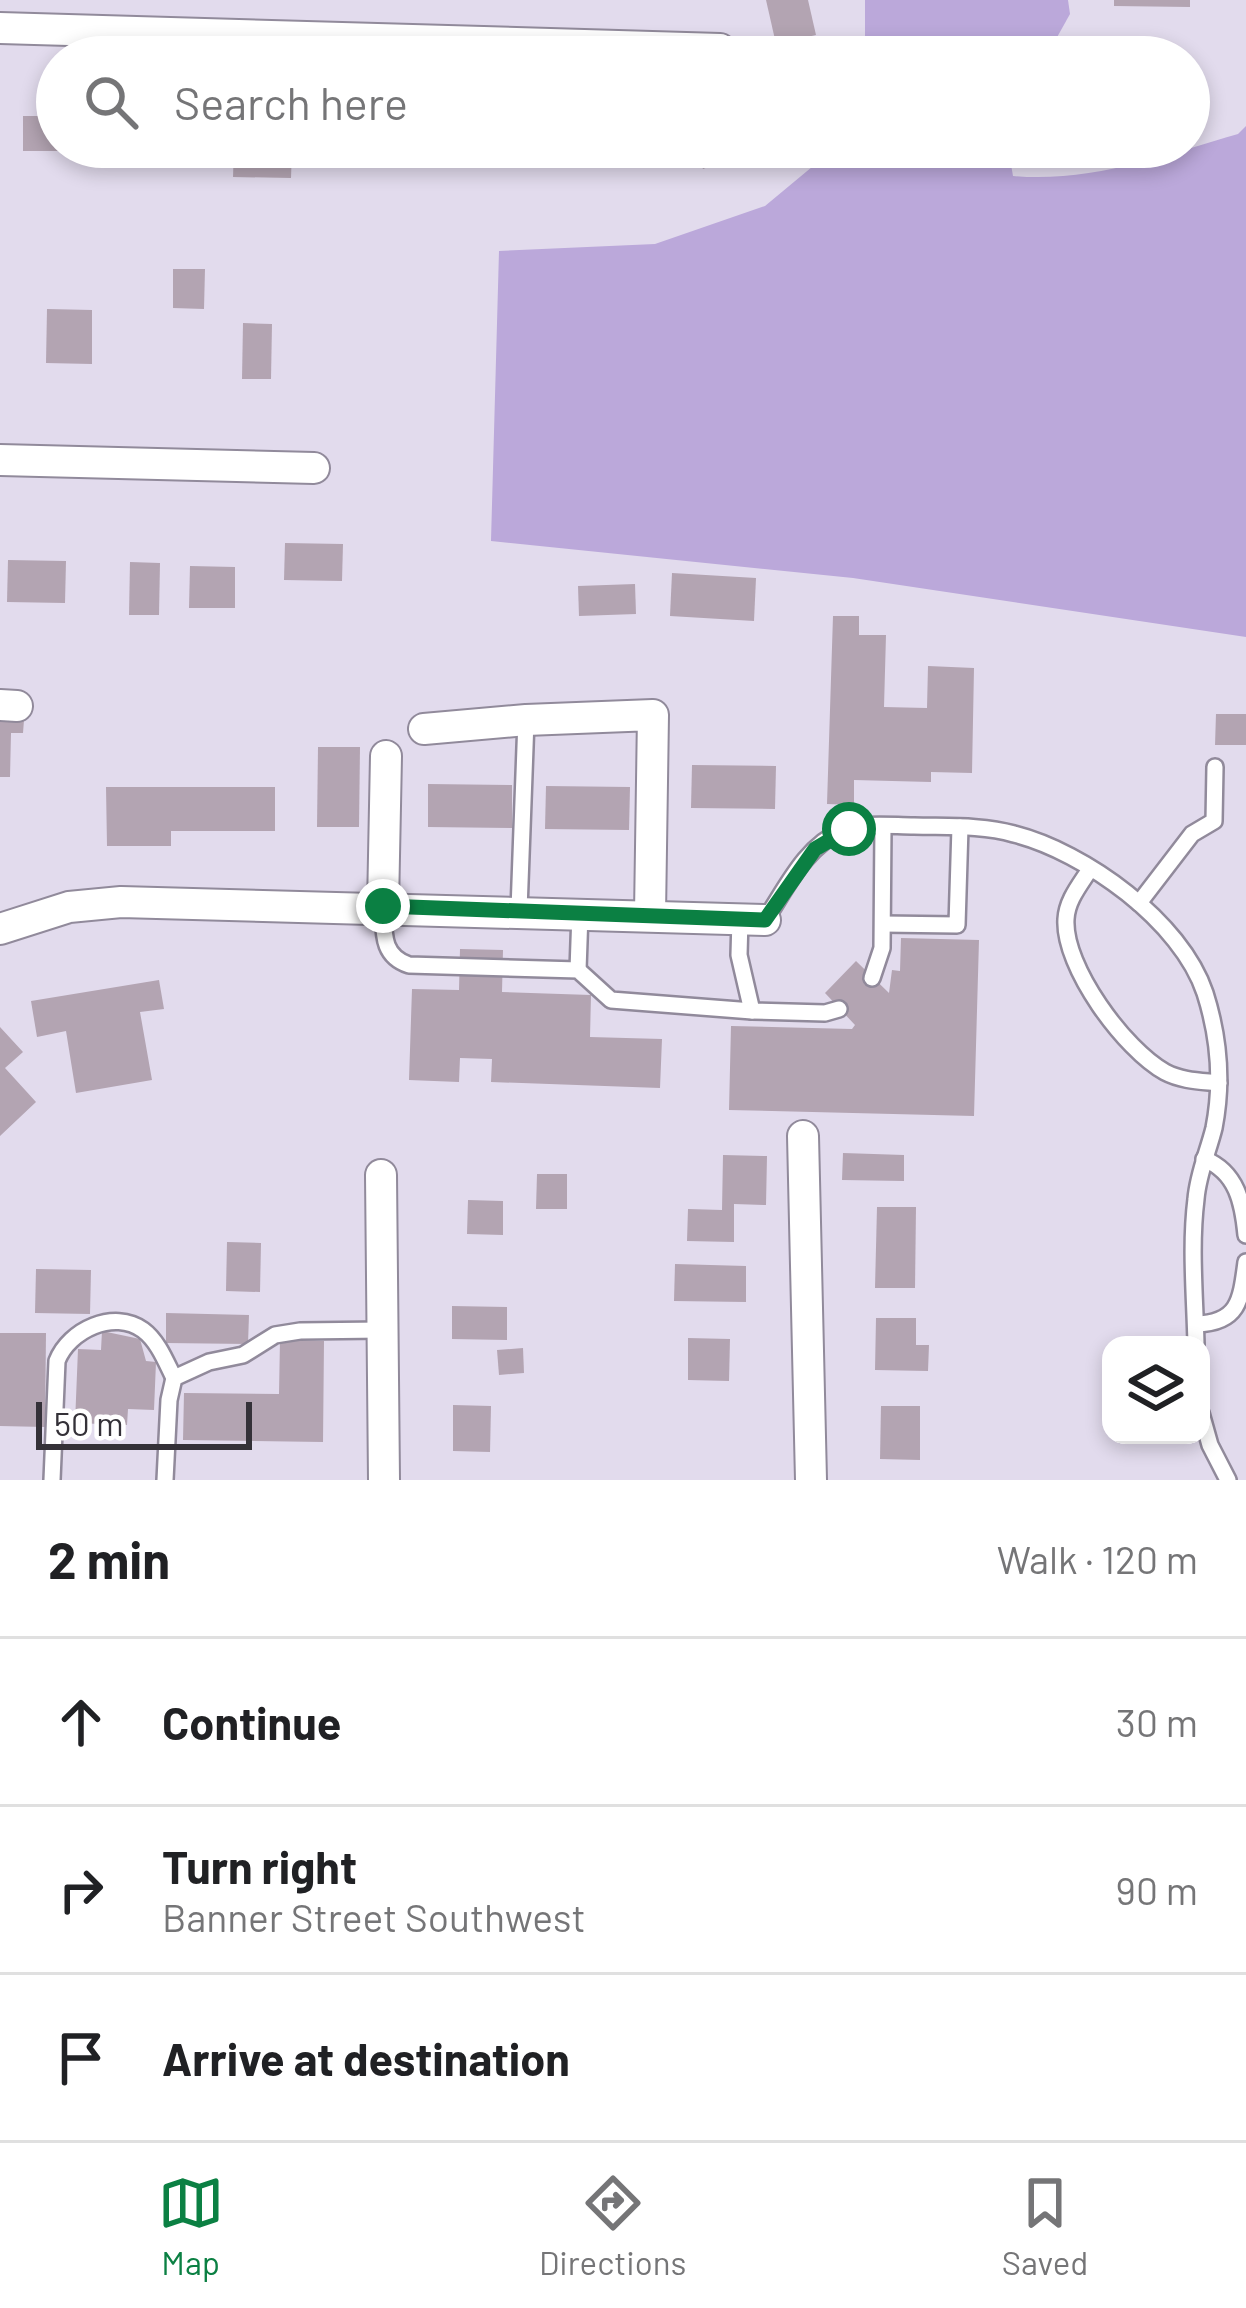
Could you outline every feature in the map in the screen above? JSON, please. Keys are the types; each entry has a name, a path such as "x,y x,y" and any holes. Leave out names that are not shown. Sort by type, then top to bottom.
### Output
{"street":[{"path":"0,28 275,36"},
{"path":"0,460 314,468"},
{"path":"424,729 653,715 650,914"},
{"path":"383,906 386,757"},
{"path":"0,929 69,908 121,902 753,919"},
{"path":"803,1136 811,1480"},
{"path":"381,1175 384,1480"}],"lane":[{"path":"519,910 526,720"},
{"path":"1139,903 1192,834 1214,821 1215,766"},
{"path":"872,978 884,925 884,826"},
{"path":"884,925 957,925 960,827"},
{"path":"752,1011 739,955 753,919 815,849 849,829 960,827 1034,839 1139,903 1180,948 1204,988 1215,1031 1220,1083 1193,1225 1196,1336"},
{"path":"1090,869 1069,904 1066,919 1071,953 1084,981 1147,1059 1177,1078 1220,1083"},
{"path":"383,906 384,942 400,962 578,970 611,1000 752,1011 825,1013 839,1009"},
{"path":"578,970 580,912"},
{"path":"1204,1159 1233,1181 1246,1235"},
{"path":"1196,1324 1229,1317 1246,1262"},
{"path":"52,1480 57,1361 63,1346 74,1335 96,1326 125,1321 155,1342 174,1378 165,1480"},
{"path":"174,1378 209,1362 243,1355 275,1335 382,1330"},
{"path":"1210,1435 1228,1480"}],"shaded area":[{"path":"865,0 1068,0 1070,14 1058,36 865,36"},
{"path":"1246,126 1246,637 853,578 491,541 499,251 655,244 765,206 811,168 1012,168 1013,176 1042,177 1116,168 1210,168 1210,142 1238,134"}],"building":[{"path":"766,0 808,0 816,35 774,36"},
{"path":"1114,0 1190,0 1190,7 1114,6"},
{"path":"23,116 36,116 36,151 23,151"},
{"path":"233,168 291,168 291,178 233,177"},
{"path":"173,269 205,269 204,309 173,308"},
{"path":"47,309 92,310 92,364 46,363"},
{"path":"243,323 272,324 271,379 242,379"},
{"path":"285,543 343,544 342,581 284,580"},
{"path":"8,560 66,561 65,603 7,602"},
{"path":"130,562 160,563 159,615 129,615"},
{"path":"190,566 235,567 235,608 189,608"},
{"path":"672,573 756,578 754,621 670,616"},
{"path":"635,584 636,614 579,616 578,586"},
{"path":"833,616 859,616 859,635 886,635 884,707 927,708 928,666 974,668 972,773 931,772 931,782 854,780 854,805 827,804"},
{"path":"1216,714 1246,714 1246,745 1215,745"},
{"path":"0,718 24,720 23,733 11,733 10,777 0,777"},
{"path":"318,747 360,747 359,827 317,827"},
{"path":"692,765 776,766 775,809 691,808"},
{"path":"428,784 512,785 512,828 428,827"},
{"path":"546,786 630,787 629,830 545,829"},
{"path":"106,787 275,787 275,831 171,831 171,846 107,846"},
{"path":"901,938 979,940 974,1116 729,1110 731,1026 852,1029 855,1025 825,993 856,961 889,993 892,970 900,971"},
{"path":"460,949 503,950 502,992 591,995 590,1037 662,1039 660,1088 491,1082 492,1059 460,1058 459,1082 409,1080 412,989 459,990"},
{"path":"159,980 164,1009 140,1012 152,1080 76,1093 66,1031 37,1037 31,1001"},
{"path":"0,1027 23,1052 5,1068 36,1102 0,1136"},
{"path":"843,1153 904,1155 904,1181 842,1180"},
{"path":"723,1155 767,1156 766,1205 734,1204 734,1242 687,1241 688,1209 722,1210"},
{"path":"537,1174 567,1174 567,1209 536,1209"},
{"path":"468,1200 503,1201 503,1235 467,1234"},
{"path":"877,1207 916,1207 915,1288 875,1288"},
{"path":"227,1242 261,1243 260,1292 226,1291"},
{"path":"675,1264 746,1266 746,1302 674,1301"},
{"path":"36,1269 91,1270 90,1314 35,1313"},
{"path":"452,1306 507,1307 507,1340 452,1339"},
{"path":"166,1313 249,1315 248,1344 166,1343"},
{"path":"876,1318 916,1318 916,1345 929,1345 928,1371 875,1370"},
{"path":"102,1331 140,1339 146,1361 156,1362 154,1410 128,1409 127,1425 75,1423 78,1349 101,1350"},
{"path":"0,1333 46,1333 45,1427 0,1426"},
{"path":"688,1338 730,1339 729,1381 688,1380"},
{"path":"280,1340 324,1341 323,1442 183,1440 184,1393 279,1394"},
{"path":"523,1348 524,1373 499,1375 497,1350"},
{"path":"453,1405 491,1406 490,1452 453,1451"},
{"path":"881,1406 920,1406 920,1460 880,1459"}],"route":[{"path":"383,906 765,920 815,849 849,829"}]}
